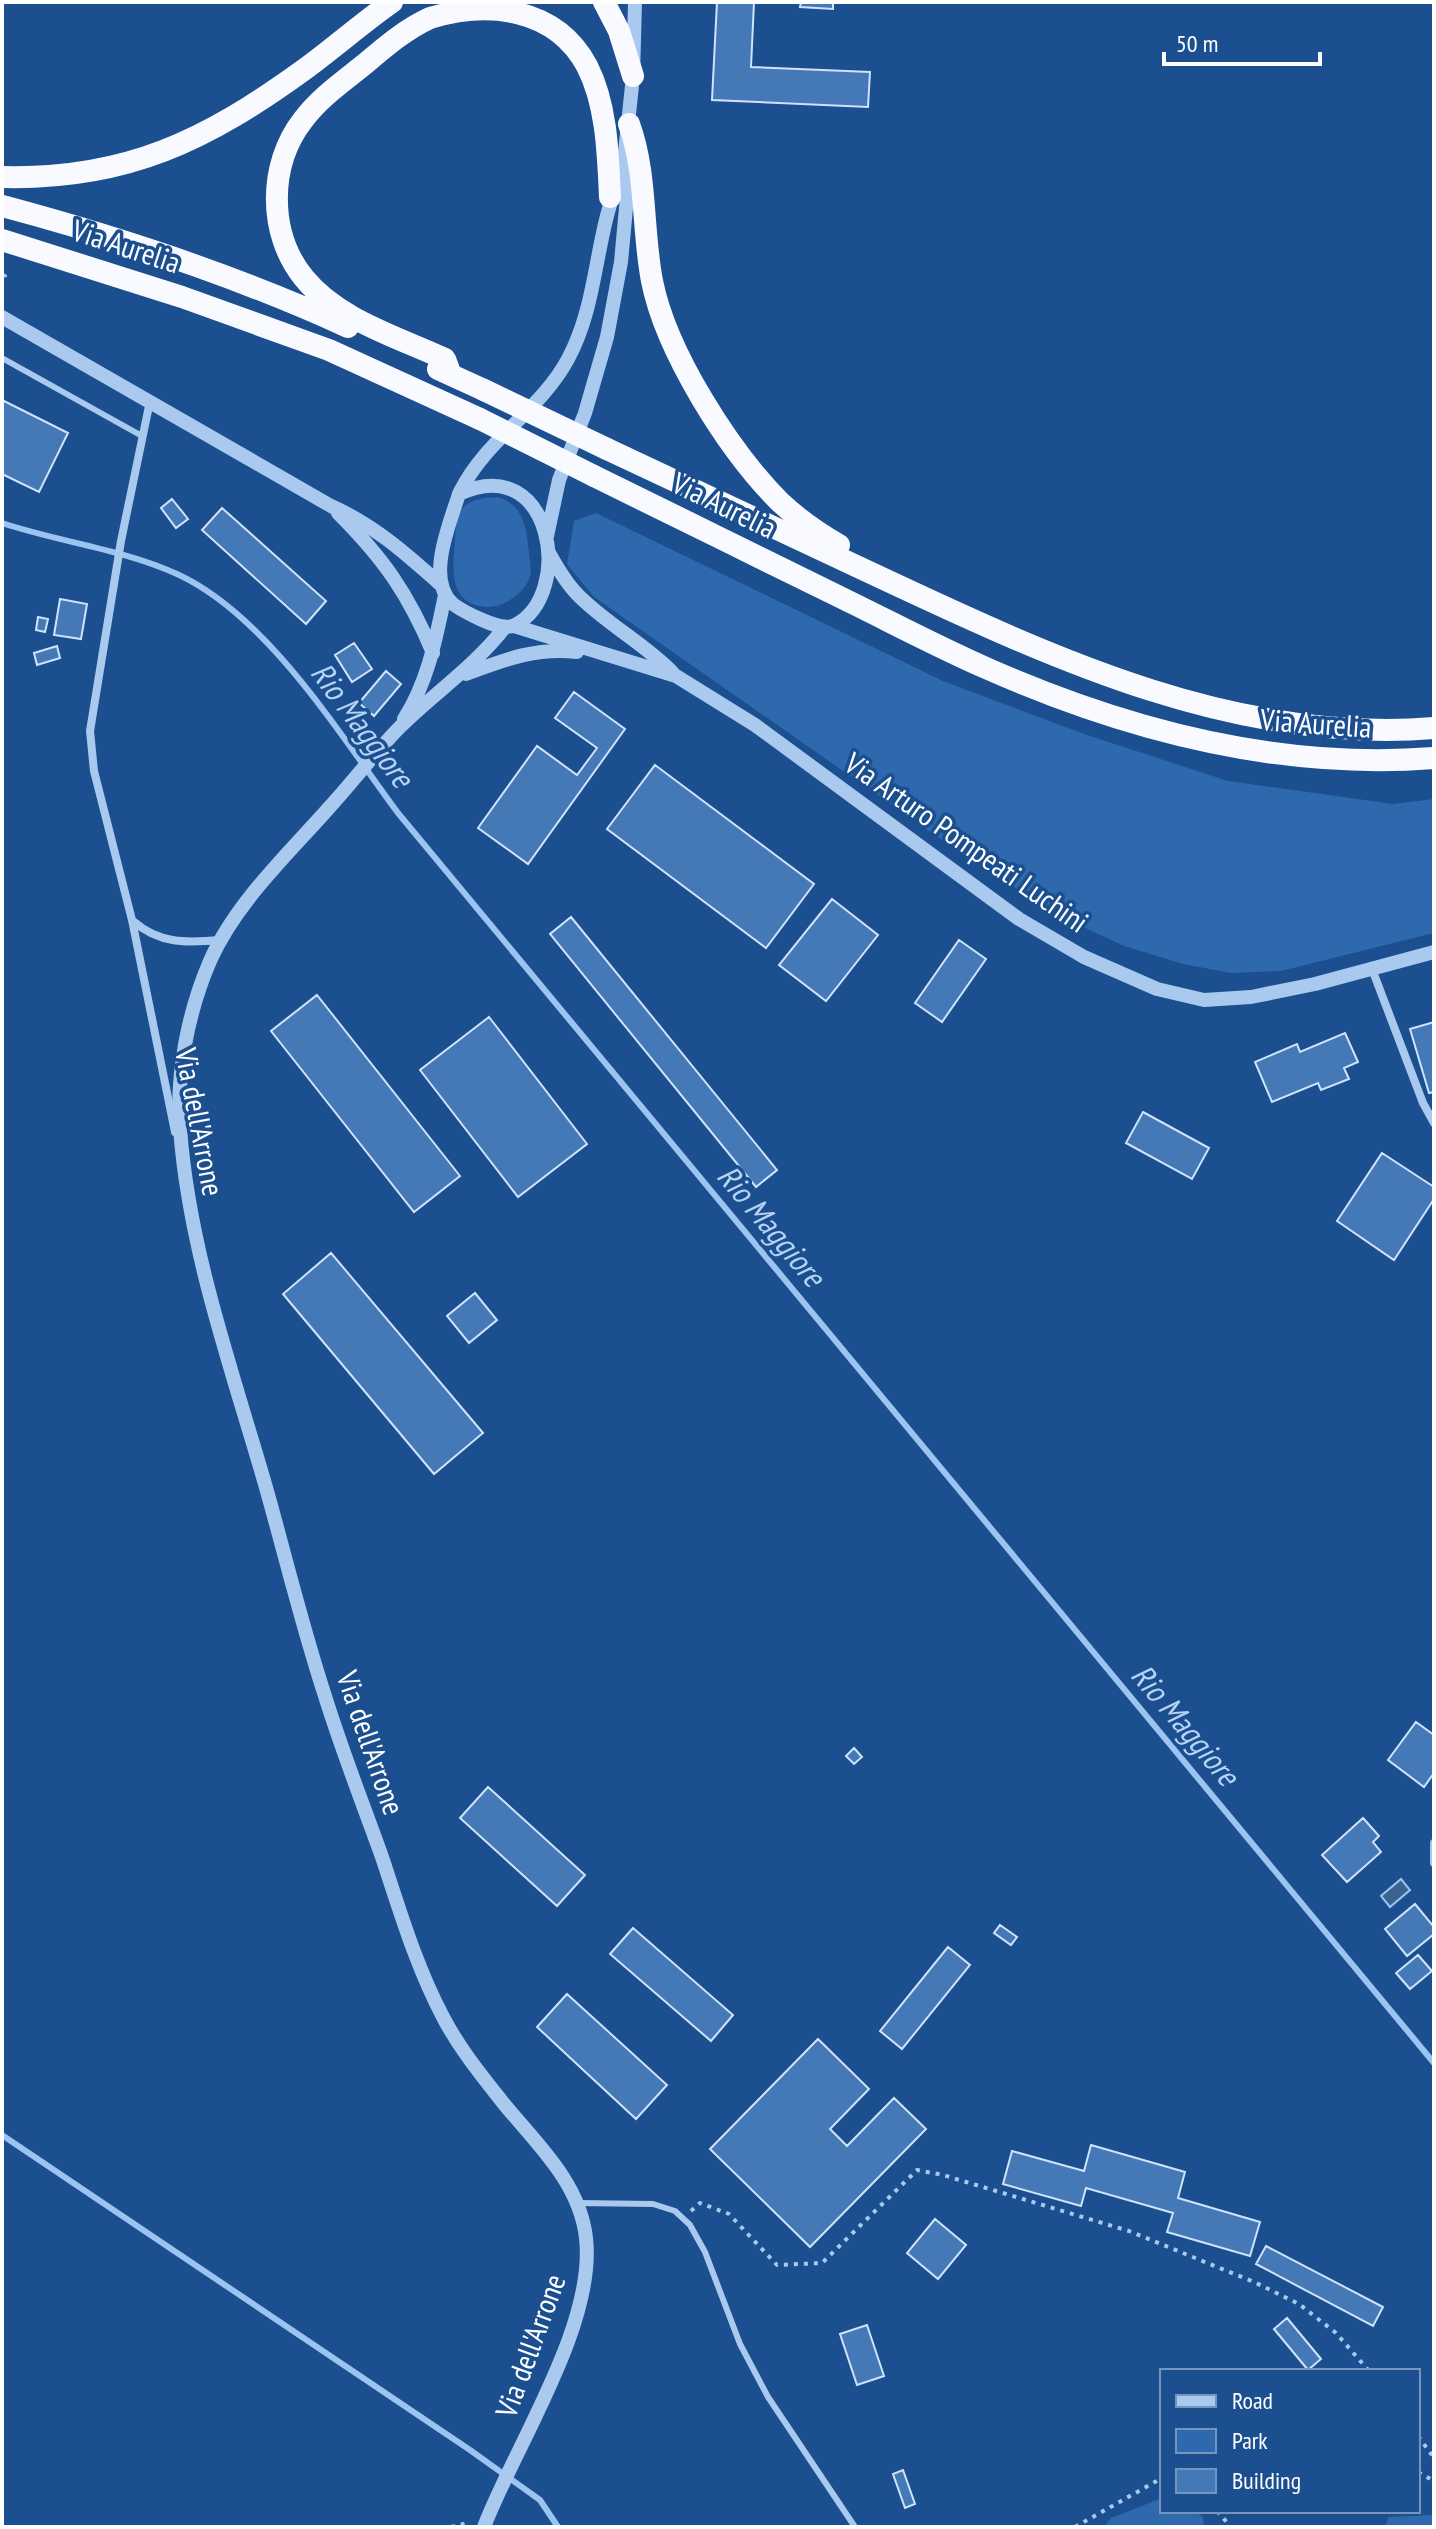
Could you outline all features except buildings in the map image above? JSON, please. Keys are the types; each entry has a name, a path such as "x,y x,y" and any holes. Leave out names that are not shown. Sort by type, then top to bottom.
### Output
{"highway":[{"path":"604,2 619,31 633,76"},
{"path":"2,177 71,175 121,165 174,148 225,123 253,105 388,4"},
{"path":"451,375 445,359 338,309 313,288 295,264 282,235 277,190 286,149 310,111 400,35 428,19 474,6 495,5 528,12 543,18 568,38 589,69 602,112 610,197"},
{"path":"629,124 638,156 648,262 660,311 694,383 739,454 773,494 803,521 840,546 929,590 950,610"},
{"name":"Via Aurelia","path":"2,206 88,229 335,321 950,610 1108,677 1214,709 1284,722 1380,730 1434,728"},
{"name":"Via Aurelia","path":"2,240 182,297 329,350 480,419 962,657 1076,703 1162,730 1276,754 1339,759 1434,758"}],"street":[{"path":"546,536 559,480 585,413 607,337 621,262 627,197 623,171 633,76 635,2"},
{"path":"394,734 414,704 433,653 445,540 459,494 476,463 538,400 567,361 593,288 610,197 623,171"},
{"path":"2,317 331,506 365,522 387,537 458,607 472,615 510,626"},
{"name":"Via dell'Arrone","path":"150,400 121,541 90,731 94,771 132,920 189,1194 194,1234 325,1698 422,1972 457,2040 503,2102 552,2160 577,2203 587,2241 583,2290 552,2378 484,2527"},
{"path":"189,1194 180,1122 186,1045 199,990 220,940 265,880 394,734 532,609 541,594 549,553 535,507 517,492 494,484 459,494"},
{"path":"331,506 395,577 410,601 433,653"},
{"name":"Via Arturo Pompeati Luchini","path":"549,553 566,581 582,599 656,655 676,676"},
{"name":"Via Arturo Pompeati Luchini","path":"510,626 676,676 755,725 1019,919 1115,972 1183,997 1216,1000 1284,991 1434,952"},
{"name":"Via Arturo Pompeati Luchini","path":"458,677 542,650 613,655"},
{"path":"132,920 149,934 166,940 220,940"},
{"path":"1372,969 1423,1103 1434,1123"},
{"path":"1434,1843 1434,1863"}],"lane":[{"path":"2,358 142,436"},
{"path":"577,2203 653,2204 669,2208 683,2218 705,2252 740,2344 768,2397 855,2527"}],"path":[{"path":"2,275 5,276 2,283"},
{"path":"683,2218 700,2203 729,2214 777,2265 822,2263 917,2170 943,2175 1129,2231 1254,2282 1299,2304 1336,2333 1367,2369"},
{"path":"1420,2439 1434,2458"},
{"path":"1075,2527 1160,2479"}],"green space":[{"path":"497,497 508,501 521,517 531,571 526,584 514,597 494,606 477,606 463,598 455,582 453,566 457,519 466,505 478,499"},
{"path":"596,513 943,681 1084,734 1228,781 1393,804 1434,799 1434,933 1281,971 1231,973 1183,964 1124,946 1064,918 972,861 594,597 567,564 574,521"},
{"path":"1160,2499 1160,2513 1197,2513 1202,2516 1205,2527 1104,2527 1111,2518"},
{"path":"1434,2515 1434,2527 1385,2527 1388,2517"}],"shaded area":[{"path":"1401,1879 1410,1890 1390,1907 1381,1896"}],"waterway":[{"name":"Rio Maggiore","path":"2,523 134,558 177,574 210,593 271,647 300,680 398,813 1434,2063"},
{"path":"2,2135 470,2450 540,2500 558,2527"}]}
